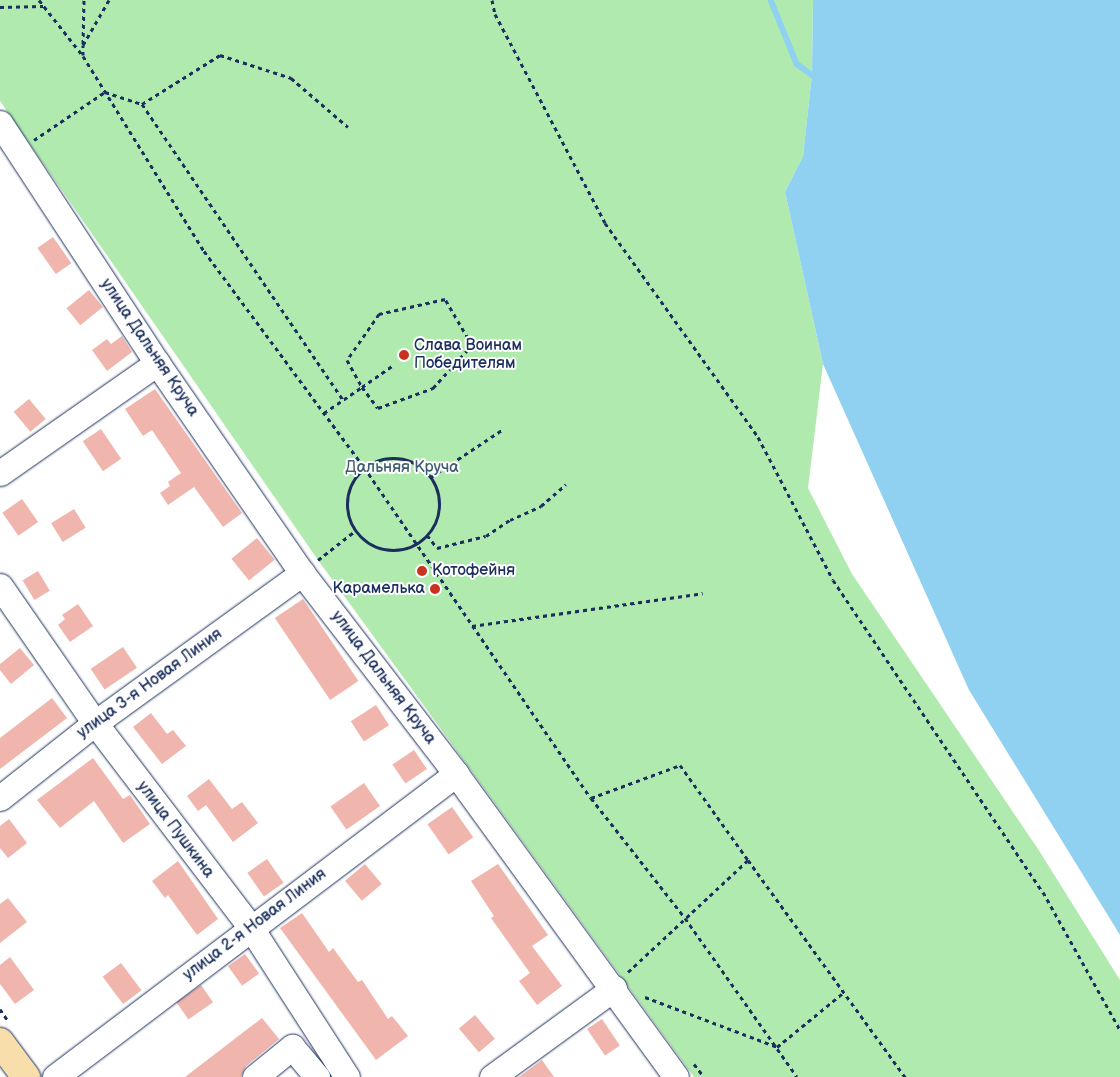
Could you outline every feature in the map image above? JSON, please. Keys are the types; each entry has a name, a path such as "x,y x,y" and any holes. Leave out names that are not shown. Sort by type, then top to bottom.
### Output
{"main road":[{"path":"0,1042 26,1077"}],"street":[{"name":"улица Дальняя Круча","path":"0,123 9,155 158,363 302,572 456,774 614,988 676,1077"},
{"path":"0,473 158,363"},
{"name":"улица 3-я Новая Линия","path":"0,798 95,723 302,572"},
{"name":"улица Пушкина","path":"0,586 95,723 251,928 335,1072"},
{"name":"улица 2-я Новая Линия","path":"55,1077 456,774"},
{"path":"492,1077 614,988"},
{"path":"255,1077 292,1046 317,1077"}],"path":[{"path":"39,0 83,56 204,251 364,467 592,798 685,918 797,1077"},
{"path":"83,56 84,0"},
{"path":"83,45 109,0"},
{"path":"492,0 496,14 605,223 758,437 833,580 1043,892 1120,1030"},
{"path":"0,6 43,6"},
{"path":"142,104 220,55 291,78 348,127"},
{"path":"105,92 142,104 343,400"},
{"path":"9,155 105,92"},
{"path":"446,299 472,345 433,388 378,408 362,387 346,360 379,314 446,299"},
{"path":"324,413 393,365"},
{"path":"431,477 502,430"},
{"path":"400,458 420,466 431,477 439,507 436,522 427,535 418,543 405,549 377,548 355,531 346,504 355,477 364,467 377,460 400,458"},
{"path":"427,535 437,548 486,536 510,520 541,506 566,484"},
{"path":"302,572 355,531"},
{"path":"472,626 704,593"},
{"path":"592,798 680,765 905,1077"},
{"path":"614,988 685,918 748,860"},
{"path":"777,1047 843,992"},
{"path":"645,997 777,1047"}],"green space":[{"name":"Дальняя Круча","path":"0,0 813,0 812,74 803,156 785,192 823,364 808,488 852,574 1038,849 1120,980 1120,1077 694,1077 318,560 0,101"}],"water":[{"path":"813,0 1120,0 1120,935 969,690 823,364 785,192 803,156 812,74"}],"building":[{"path":"53,237 71,263 56,274 37,248"},
{"path":"89,290 103,307 80,325 66,308"},
{"path":"122,336 132,352 107,371 92,350 107,339 111,344"},
{"path":"155,389 242,513 223,527 194,487 168,505 160,493 170,486 168,482 181,473 152,430 143,436 125,409"},
{"path":"29,399 46,419 30,432 14,412"},
{"path":"101,429 121,459 103,471 83,441"},
{"path":"22,499 38,522 18,536 2,513"},
{"path":"74,509 86,528 63,542 51,523"},
{"path":"257,538 275,560 249,581 231,559"},
{"path":"38,571 50,591 34,600 23,580"},
{"path":"303,599 358,681 330,700 275,618"},
{"path":"78,604 93,626 70,642 58,625 65,619 62,615"},
{"path":"123,647 137,668 105,690 91,669"},
{"path":"20,648 34,665 11,684 0,670 0,664"},
{"path":"52,698 67,718 0,769 0,738"},
{"path":"376,705 389,725 364,741 351,721"},
{"path":"151,713 167,734 173,730 186,746 162,764 133,727"},
{"path":"414,750 427,769 405,784 392,765"},
{"path":"93,758 123,799 130,795 150,824 123,843 94,801 60,828 37,800"},
{"path":"209,779 232,809 242,802 258,823 233,842 206,805 198,811 187,796"},
{"path":"364,783 380,806 346,829 330,807"},
{"path":"452,807 473,837 449,855 427,824"},
{"path":"9,819 27,843 8,858 0,848 0,826"},
{"path":"267,859 284,883 264,897 247,873"},
{"path":"178,861 218,919 197,935 168,895 165,898 152,881"},
{"path":"365,864 382,884 362,901 345,881"},
{"path":"498,864 548,935 532,946 562,986 537,1005 519,981 530,973 491,918 494,916 471,881"},
{"path":"8,898 27,922 0,943 0,904"},
{"path":"302,913 329,952 333,948 358,982 362,980 388,1019 392,1016 408,1036 376,1060 280,928"},
{"path":"245,954 259,973 242,986 228,966"},
{"path":"10,957 34,990 15,1004 0,984 0,965"},
{"path":"121,963 141,990 123,1004 103,977"},
{"path":"201,985 213,1002 188,1019 176,1002"},
{"path":"475,1015 495,1039 479,1052 459,1028"},
{"path":"262,1018 279,1039 246,1066 241,1077 185,1077"},
{"path":"602,1019 620,1046 605,1056 587,1029"},
{"path":"542,1060 554,1077 519,1077"}],"waterway":[{"path":"771,0 797,64 816,78"}],"place":[{"name":"Слава Воинам Победителям","path":"404,355"},
{"name":"Котофейня","path":"422,571"},
{"name":"Карамелька","path":"435,589"}]}
